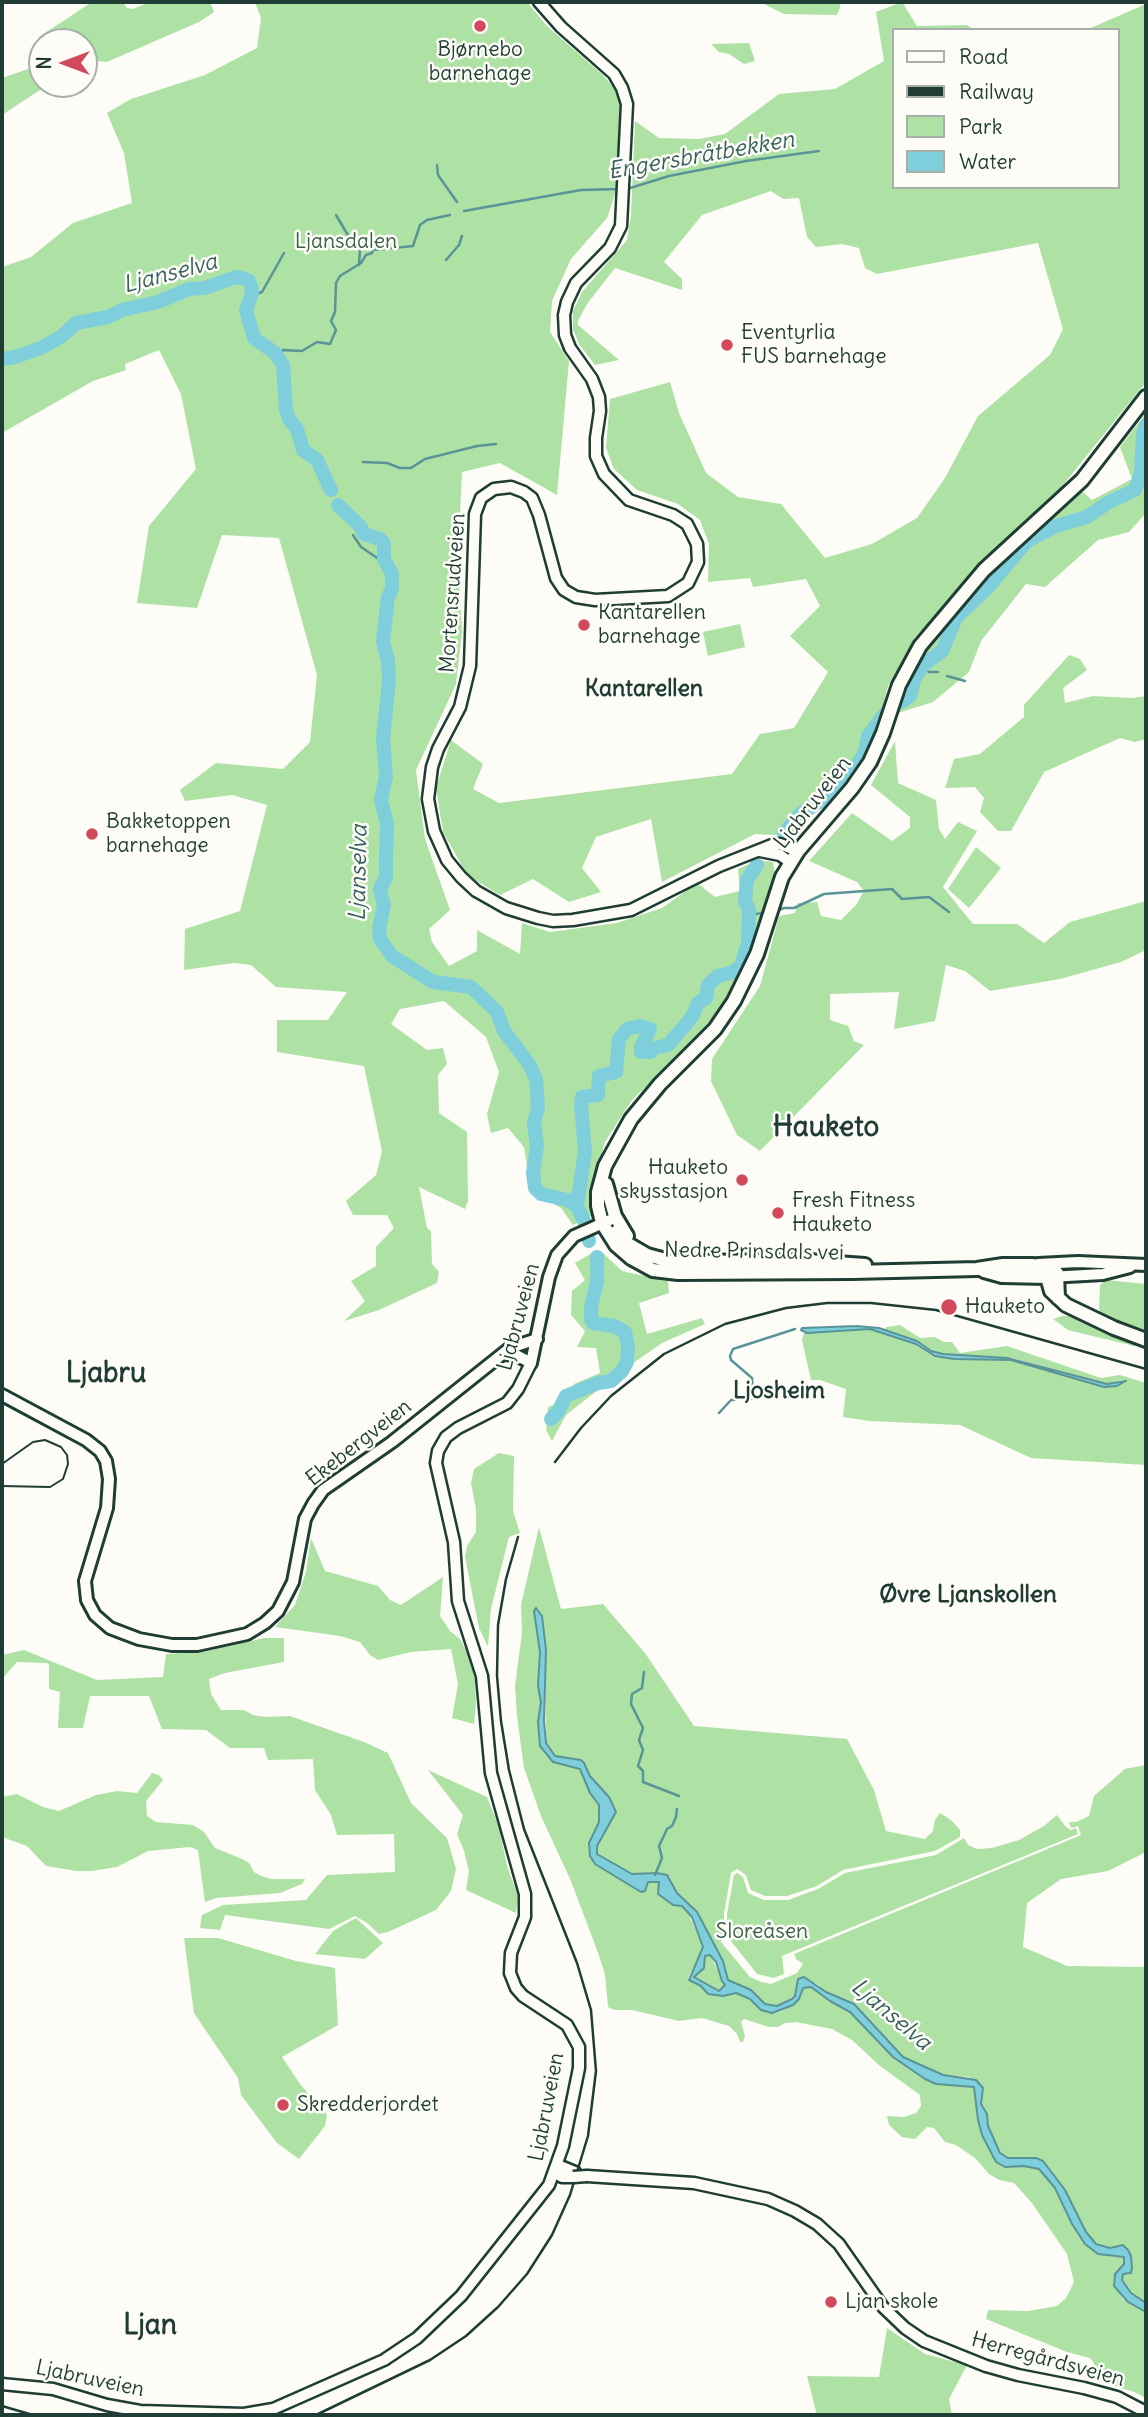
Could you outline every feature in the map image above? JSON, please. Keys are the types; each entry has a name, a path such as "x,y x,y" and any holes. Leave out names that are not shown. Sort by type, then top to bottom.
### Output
{"main road":[{"name":"Ljabruveien","path":"602,1223 598,1187 625,1128 641,1105 709,1036 728,1012 752,965 775,893 794,856 864,771 883,733 902,677 931,631 991,563 1082,480 1146,397"},
{"name":"Ljabruveien","path":"602,1223 613,1152"},
{"name":"Ljabruveien","path":"606,1184 615,1216 636,1248"},
{"name":"Ljabruveien","path":"531,1363 554,1259 566,1243 581,1232 602,1223"},
{"name":"Nedre Prinsdals vei","path":"602,1223 623,1241 657,1258 673,1262 815,1261 867,1265 884,1270"},
{"name":"Nedre Prinsdals vei","path":"602,1223 616,1245 631,1258 664,1272 977,1269 1003,1265 1078,1262 1092,1265 1146,1265"},
{"path":"1033,1265 1053,1274 1092,1265"},
{"name":"Nedre Prinsdals vei","path":"977,1269 1002,1276 1103,1274 1132,1266"},
{"path":"1053,1274 1058,1298 1066,1305 1146,1340"},
{"name":"Ekebergveien","path":"2,1395 86,1440 100,1451 106,1461 109,1479 107,1508 85,1581 87,1600 95,1615 110,1628 139,1639 172,1645 197,1645 247,1634 270,1619 282,1604 293,1582 305,1519 320,1494 392,1442 514,1346 537,1339"},
{"path":"504,1354 516,1355 531,1363"}],"street":[{"name":"Mortensrudveien","path":"539,2 561,27 618,79 626,99 622,217 619,231 610,248 572,289 565,308 565,335 573,354 592,379 599,397 600,411 595,447 601,470 629,500 668,513 687,524 698,544 696,569 685,587 662,598 595,600 576,597 558,583 532,498 511,487 494,489 485,495 478,503 475,514 470,666 462,699 432,767 428,799 431,820 447,860 468,884 500,905 553,921 631,910 719,866 760,850 794,856"},
{"name":"Ljabruveien","path":"2,2384 53,2389 113,2407 140,2411 244,2414 262,2413 279,2407 384,2360 417,2339 468,2288 545,2190 556,2169 579,2068 579,2047 567,2025 523,1996 516,1988 510,1973 511,1954 525,1917 526,1894 491,1773 481,1669 457,1601 454,1542 436,1463 438,1451 446,1437 506,1403 519,1389 531,1363"},
{"name":"Herregårdsveien","path":"556,2169 562,2177 579,2175 694,2183 768,2199 817,2224 839,2244 884,2308 924,2341 1006,2372 1084,2388 1116,2398 1146,2412"}],"green space":[{"path":"92,2 123,2 127,8 133,9 150,2 210,2 214,12 199,22 107,62 98,61 98,28 53,28"},
{"name":"Ljansdalen","path":"255,2 527,2 547,26 603,75 619,94 622,113 617,188 607,218 571,259 552,301 550,332 569,361 557,495 500,463 462,472 458,558 462,633 456,684 416,770 425,839 450,910 429,929 432,942 449,966 477,951 477,930 520,954 522,923 550,932 617,923 662,908 697,883 715,897 740,891 738,869 758,860 773,862 775,874 754,938 729,994 701,1033 632,1100 605,1142 590,1193 593,1215 573,1225 561,1208 531,1191 524,1147 508,1128 491,1133 487,1114 499,1072 486,1037 444,1001 400,1009 391,1024 427,1050 443,1048 447,1064 438,1075 439,1113 467,1132 468,1201 465,1209 419,1187 427,1228 431,1231 432,1264 439,1272 437,1283 379,1310 344,1321 365,1301 351,1281 376,1266 376,1247 394,1228 387,1215 353,1215 346,1201 376,1175 382,1151 364,1066 277,1052 277,1020 328,1020 347,992 276,987 251,965 234,963 184,970 185,929 240,911 267,805 232,795 185,801 180,790 216,763 283,769 310,742 317,675 279,538 222,535 197,608 137,603 149,526 196,469 181,394 159,350 125,364 126,370 93,381 2,433 2,267 31,257 73,223 132,203 124,153 107,113 131,99 205,75 257,48 261,18"},
{"path":"760,2 840,2 840,8 837,15 784,14"},
{"path":"902,2 917,26 967,25 972,28 892,28 892,189 1120,189 1120,28 1091,28 1146,4 1146,382 1051,500 915,637 888,686 876,733 847,779 793,836 755,834 662,882 651,819 596,837 582,868 601,892 569,902 533,879 500,895 467,875 443,832 436,788 451,740 483,764 473,789 499,803 732,774 760,734 794,728 828,672 790,636 820,606 806,579 753,587 750,578 708,582 709,544 700,520 678,504 637,490 614,469 606,448 610,399 670,382 679,413 706,473 738,497 781,504 825,558 872,544 917,518 945,478 978,416 1050,355 1063,329 1038,243 877,274 865,268 859,248 842,244 816,247 807,237 799,198 783,199 771,191 702,215 664,262 682,279 682,290 615,268 587,304 578,325 619,360 595,365 579,344 573,329 573,311 582,292 627,240 631,215 635,121 659,138 699,139 725,134 779,94 835,89 884,61 876,12"},
{"path":"749,43 755,61 744,64 729,54 719,52 711,44"},
{"path":"28,69 28,98 2,115 2,78"},
{"path":"1146,413 1146,513 1129,532 1098,540 1045,587 1026,584 981,641 969,672 933,702 898,713 924,651 969,595 1082,491 1092,500 1132,479 1120,447"},
{"path":"740,624 745,647 708,656 703,632"},
{"path":"1069,655 1080,659 1087,670 1063,688 1065,703 1093,696 1146,696 1146,739 1135,742 1120,738 1044,772 1011,831 998,831 980,812 984,798 975,787 945,788 954,759 980,754 1024,717 1024,705"},
{"path":"895,741 898,783 936,800 939,829 945,839 958,822 977,831 943,887 973,924 1017,924 1044,943 1070,922 1146,901 1146,950 1121,962 1060,979 990,991 965,971 946,965 935,1021 894,1029 899,992 830,994 830,1020 848,1026 854,1041 864,1045 760,1151 737,1135 711,1081 712,1059 760,986 779,916 795,913 798,903 817,902 821,916 841,920 856,905 864,891 857,882 809,861 852,813 892,841 910,828 910,817 871,785"},
{"path":"976,847 1001,868 969,908 948,889"},
{"path":"592,1253 603,1253 622,1271 668,1281 669,1293 639,1303 647,1334 702,1318 705,1324 662,1343 626,1368 566,1415 552,1441 546,1430 548,1407 570,1398 574,1384 600,1373 596,1348 577,1347 585,1331 571,1315 572,1291 585,1280 575,1263"},
{"path":"1106,1280 1146,1284 1146,1331 1138,1330 1099,1310 1100,1285"},
{"path":"1075,1316 1143,1344 1134,1346 1068,1330 1053,1319"},
{"path":"900,1325 920,1338 935,1337 944,1342 952,1342 960,1353 1007,1346 1101,1378 1120,1375 1146,1383 1146,1465 1031,1458 960,1425 870,1421 843,1417 846,1389 820,1380 811,1380 802,1340 804,1333 870,1329 916,1344 935,1356 1011,1360 1104,1387 1125,1383 1122,1380 1107,1384 1012,1358 931,1351 917,1341 884,1330"},
{"path":"499,1453 514,1456 513,1511 520,1533 509,1537 491,1609 488,1647 479,1628 465,1557 467,1546 476,1532 476,1509 471,1483 474,1469"},
{"path":"539,1527 561,1609 603,1604 645,1653 694,1726 847,1739 874,1790 886,1831 925,1839 933,1831 935,1820 940,1813 960,1830 960,1837 935,1851 843,1870 817,1886 787,1896 765,1896 751,1890 746,1875 737,1869 731,1873 721,1942 750,1977 761,1982 771,1984 797,1973 803,1964 794,1954 1081,1835 1078,1826 1071,1828 1069,1822 1089,1816 1094,1796 1125,1769 1146,1765 1146,1852 1108,1871 1061,1879 1027,1903 1023,1947 1067,1966 1146,1967 1146,2303 1131,2293 1122,2280 1123,2274 1129,2273 1130,2253 1123,2245 1110,2248 1096,2244 1086,2232 1065,2190 1043,2161 1008,2158 1001,2153 981,2104 983,2096 969,2077 943,2075 903,2057 860,2010 826,1992 816,1983 797,1983 795,1996 778,2006 765,2004 728,1980 723,1961 697,1912 677,1893 666,1874 632,1874 597,1854 597,1846 616,1811 609,1797 588,1772 572,1759 555,1756 546,1743 545,1638 542,1616 537,1608 535,1609 540,1640 538,1686 541,1702 538,1719 543,1752 553,1762 580,1769 599,1806 599,1822 589,1849 592,1860 641,1892 646,1889 647,1882 659,1882 660,1895 687,1910 703,1947 688,1978 703,1987 706,1993 718,1996 736,1993 750,1999 760,2009 779,2012 797,2002 804,1986 811,1987 850,2012 893,2057 925,2079 936,2084 974,2087 982,2135 996,2162 1005,2167 1024,2166 1039,2169 1055,2187 1072,2224 1085,2244 1108,2256 1124,2257 1124,2264 1115,2274 1113,2283 1123,2299 1146,2312 1146,2398 1093,2379 1090,2374 1094,2363 1090,2358 1067,2352 986,2319 988,2310 1028,2311 1057,2306 1066,2298 1074,2282 1067,2254 1032,2203 1014,2183 999,2180 989,2174 975,2158 956,2145 945,2142 934,2128 927,2127 915,2139 902,2137 889,2125 887,2116 904,2117 916,2113 921,2106 920,2095 880,2066 852,2040 832,2029 796,2022 769,2027 744,2019 741,2022 745,2036 743,2042 740,2042 729,2026 702,2018 679,2021 608,2007 605,1974 597,1950 524,1768 515,1686 522,1633 521,1605"},
{"path":"311,1538 325,1571 378,1586 390,1600 401,1605 443,1577 440,1616 450,1631 460,1639 468,1654 475,1680 474,1724 452,1718 458,1684 451,1649 411,1652 378,1660 370,1655 360,1642 340,1636 275,1627 295,1605 306,1572"},
{"path":"264,1638 284,1638 284,1662 225,1673 209,1679 211,1694 221,1710 244,1710 265,1717 290,1716 388,1753 411,1803 447,1838 456,1869 451,1891 436,1910 379,1934 355,1916 329,1929 225,1915 220,1930 200,1928 202,1915 223,1905 306,1900 327,1875 395,1872 394,1834 337,1835 331,1815 315,1790 313,1759 268,1760 264,1748 230,1748 206,1730 162,1729 149,1696 90,1696 83,1728 58,1728 60,1692 49,1689 47,1663 17,1662 2,1679 2,1655 24,1650 97,1680 163,1677 166,1654 203,1652"},
{"path":"428,1770 487,1797 499,1827 507,1866 518,1896 516,1913 466,1890 469,1871 457,1834 463,1815"},
{"path":"152,1773 163,1780 146,1801 147,1816 156,1822 193,1825 204,1832 215,1848 249,1863 254,1872 261,1876 271,1879 305,1879 302,1884 280,1893 216,1898 205,1902 198,1850 190,1847 148,1851 117,1867 77,1871 46,1866 27,1846 2,1837 2,1797 17,1794 43,1807 59,1811 96,1795 117,1791 137,1793"},
{"name":"Sloreåsen","path":"1057,1815 1066,1827 1071,1830 1076,1828 1078,1834 782,1956 784,1974 774,1978 757,1974 727,1936 727,1914 734,1875 737,1873 743,1877 748,1893 764,1900 788,1900 818,1889 845,1873 936,1855 964,1838 968,1845 977,1849 992,1848 1019,1840"},
{"path":"356,1918 383,1943 365,1959 315,1954 333,1931"},
{"path":"184,1938 218,1938 296,1961 335,1968 338,2025 282,2057 300,2084 327,2115 325,2126 299,2159 277,2143 241,2095 238,2078 194,2013"},
{"path":"710,1955 725,1985 719,1991 694,1977 704,1968 705,1956"},
{"path":"887,2328 925,2354 967,2365 949,2399 952,2415 817,2415 807,2376 879,2377"}],"water":[{"path":"857,1326 879,1328 917,1341 931,1351 943,1354 1007,1358 1107,1384 1126,1381 1117,1386 1104,1387 1011,1360 935,1356 916,1344 870,1329 807,1333 801,1330"},
{"path":"536,1608 542,1616 546,1650 546,1743 555,1756 581,1760 590,1776 609,1797 616,1812 597,1846 597,1854 632,1874 667,1875 677,1893 697,1912 723,1961 728,1980 751,1990 765,2004 777,2006 792,1999 798,1979 804,1977 826,1992 854,2004 903,2057 943,2075 976,2080 983,2088 981,2104 1000,2153 1008,2158 1036,2158 1043,2161 1065,2190 1086,2232 1096,2244 1110,2248 1123,2245 1128,2250 1131,2256 1131,2273 1123,2274 1122,2280 1131,2293 1146,2303 1146,2312 1128,2302 1114,2286 1115,2274 1124,2264 1124,2257 1098,2254 1085,2244 1055,2188 1039,2169 1024,2166 1005,2167 996,2162 982,2135 974,2087 936,2084 925,2079 893,2057 850,2012 811,1987 803,1988 799,1999 793,2005 772,2013 761,2010 750,1999 736,1993 723,1996 708,1994 701,1986 689,1980 703,1947 692,1917 682,1906 673,1905 658,1894 659,1882 648,1882 645,1891 641,1892 595,1864 590,1856 589,1843 599,1822 599,1805 590,1793 580,1769 553,1762 540,1746 540,1652 534,1611","holes":["710,1955 716,1962 725,1985 719,1991 694,1977 704,1968 705,1956"]}],"waterway":[{"name":"Engersbråtbekken","path":"627,189 669,176 746,161 819,151"},
{"path":"437,165 438,175 457,202"},
{"name":"Engersbråtbekken","path":"464,211 581,190 620,189"},
{"path":"336,215 360,250 359,265"},
{"name":"Engersbråtbekken","path":"278,357 283,350 302,351 317,342 330,344 336,330 331,321 335,312 336,283 340,276 361,263 373,250 413,246 420,225 427,220 450,215"},
{"path":"446,260 459,245 462,236"},
{"path":"251,296 262,292 284,253"},
{"name":"Ljanselva","path":"2,359 41,348 62,336 76,323 108,317 122,310 158,302 189,289 205,288 236,277 242,278 249,281 251,286 252,293 246,310 254,338 275,353 283,365 289,419 297,429 303,450 317,460 331,490"},
{"path":"902,702 910,696 914,680 923,665 942,651 956,618 990,585 1027,541 1056,526 1087,517 1109,502 1135,490 1141,473 1146,425"},
{"path":"363,462 411,468 425,459 496,444"},
{"name":"Ljanselva","path":"338,505 360,526 364,534 384,543 384,559 392,574 383,641 389,681 383,739 386,776 381,800 387,824 386,877 380,889 384,905 379,929 380,939 392,956 433,982 471,987 497,1012 504,1031 529,1064 536,1079 538,1107 534,1124 537,1146 533,1173 535,1188 541,1194 567,1200 577,1206 589,1241"},
{"path":"353,535 361,547 386,564"},
{"path":"921,668 938,672"},
{"path":"947,676 965,681"},
{"path":"784,833 800,814 827,797 855,767 865,753 868,736 884,715"},
{"path":"577,1206 585,1151 582,1097 598,1095 599,1076 616,1072 619,1039 627,1029 640,1026 650,1029 641,1052 651,1052 654,1048 668,1045 692,1017 698,1003 706,998 708,985 718,976 733,972 741,966 748,943 749,909 745,902 747,880 757,865"},
{"path":"776,911 794,908 824,894 892,889 902,899 929,897 949,912"},
{"path":"749,915 763,913"},
{"name":"Ljanselva","path":"551,1419 566,1396 598,1383 611,1381 627,1362 625,1332 614,1326 593,1323 591,1320 597,1281 597,1257"},
{"path":"719,1413 731,1400 751,1399 753,1394 752,1378 731,1360 733,1349 795,1329"},
{"path":"644,1672 642,1688 632,1694 631,1704 643,1728 639,1740 643,1750 638,1766 643,1771 643,1782 679,1796"},
{"path":"655,1875 662,1858 659,1846 667,1829 672,1826 677,1809"}],"tram line":[{"path":"2,1464 33,1442 45,1440 61,1447 67,1455 68,1464 63,1479 50,1487 2,1486"}],"railway":[{"path":"555,1462 581,1428 611,1396 664,1354 725,1324 786,1308 827,1303 871,1303 936,1310 1146,1369"},
{"path":"316,2415 430,2360 466,2336 498,2307 527,2274 552,2235 570,2195 588,2136 596,2071 591,2010 577,1963 524,1829 509,1770 501,1721 497,1676 498,1625 506,1579 518,1537"},
{"path":"2,2406 33,2415"}],"place":[{"name":"Bjørnebo barnehage","path":"480,26"},
{"name":"Eventyrlia FUS barnehage","path":"727,345"},
{"name":"Kantarellen barnehage","path":"584,625"},
{"name":"Bakketoppen barnehage","path":"92,834"},
{"name":"Hauketo skysstasjon","path":"742,1180"},
{"name":"Fresh Fitness Hauketo","path":"778,1213"},
{"name":"Hauketo","path":"949,1307"},
{"name":"Skredderjordet","path":"283,2105"},
{"name":"Ljan skole","path":"831,2302"}],"district":[{"name":"Kantarellen","path":"644,689"},
{"name":"Hauketo","path":"826,1128"},
{"name":"Ljabru","path":"106,1374"},
{"name":"Ljosheim","path":"779,1391"},
{"name":"Øvre Ljanskollen","path":"968,1595"},
{"name":"Ljan","path":"150,2326"}]}
